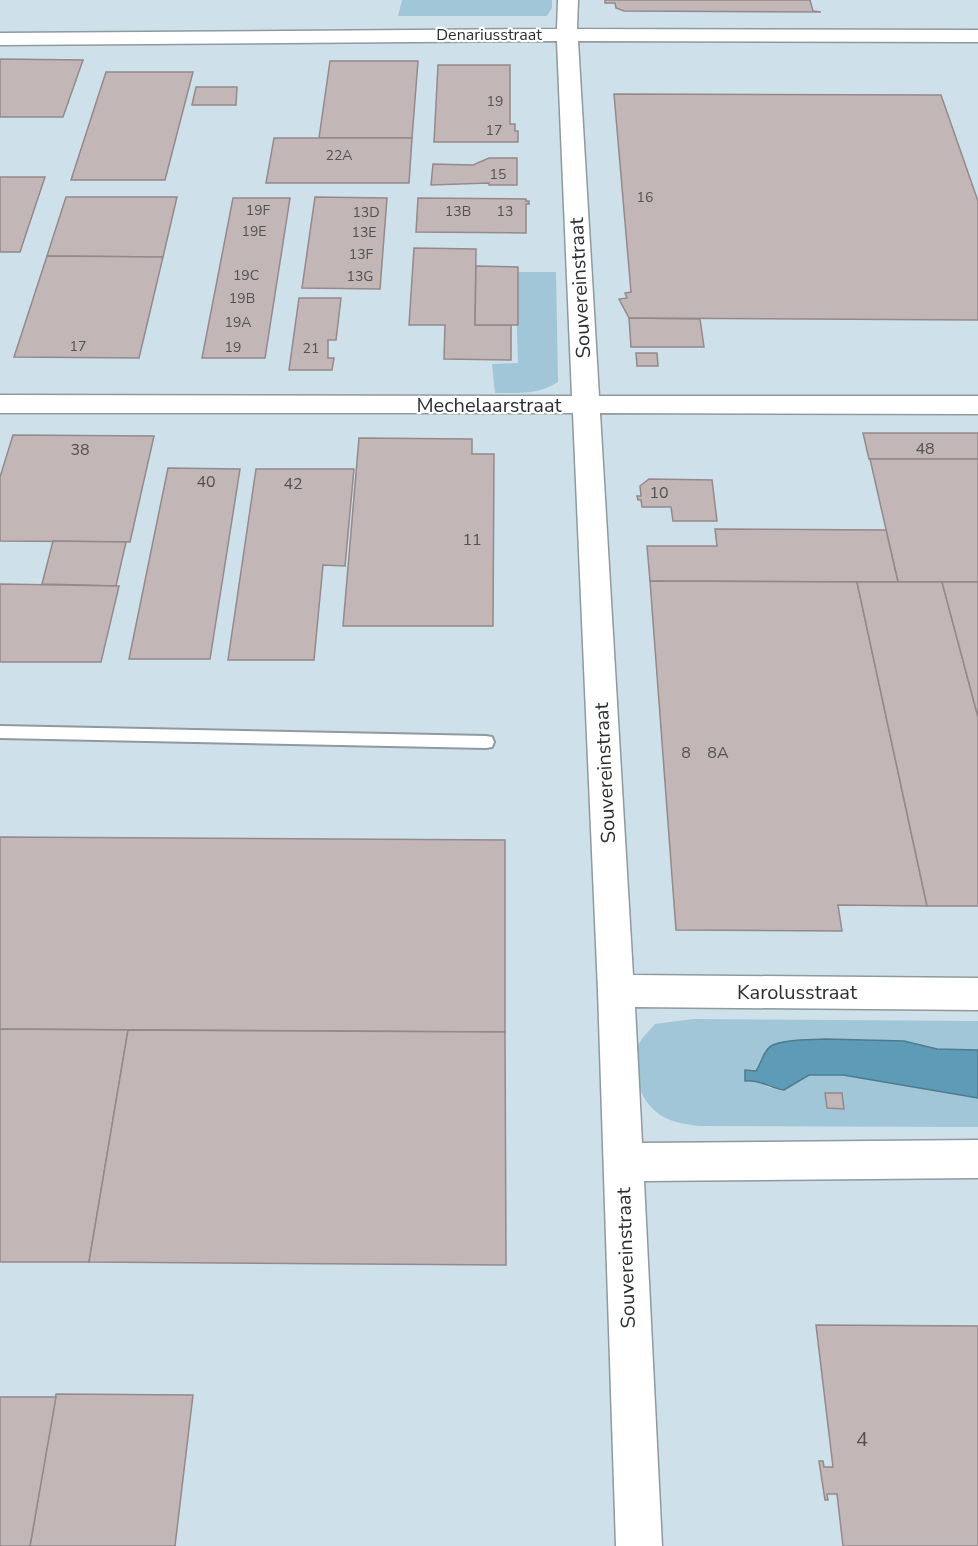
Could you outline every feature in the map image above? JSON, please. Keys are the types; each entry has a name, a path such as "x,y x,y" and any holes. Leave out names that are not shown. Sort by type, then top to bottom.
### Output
{"street":[{"name":"Souvereinstraat","path":"567,0 616,991 639,1546"},
{"name":"Denariusstraat","path":"0,39 567,34 978,36"},
{"name":"Mechelaarstraat","path":"0,404 978,405"},
{"name":"Karolusstraat","path":"616,991 978,993"},
{"path":"622,1162 978,1159"}],"lane":[{"path":"0,732 486,742"}],"shaded area":[{"path":"0,0 978,0 978,1546 0,1546"},
{"path":"402,0 552,0 552,8 547,16 398,16"},
{"path":"515,272 556,272 558,382 535,391 495,393 492,364 518,363"},
{"path":"693,1019 978,1021 978,1050 937,1049 904,1041 825,1039 789,1041 762,1058 756,1071 745,1081 755,1080 770,1088 798,1081 809,1075 843,1075 978,1098 978,1127 699,1126 670,1120 655,1111 644,1097 635,1072 636,1054 641,1040 655,1024"},
{"path":"825,1039 904,1041 937,1049 978,1050 978,1098 843,1075 809,1075 784,1090 755,1081 745,1081 745,1070 756,1071 771,1046 789,1041"}],"building":[{"path":"605,0 810,0 813,11 821,12 624,11 616,8 615,3 605,3"},
{"path":"0,59 83,60 63,117 0,117"},
{"path":"330,61 418,61 412,138 319,138"},
{"path":"438,65 510,65 510,124 515,124 515,131 518,131 518,142 434,142"},
{"path":"106,72 193,72 165,180 71,180"},
{"path":"196,87 237,87 236,105 192,105"},
{"path":"614,94 941,95 978,201 978,320 629,318 619,299 627,298 625,293 631,292"},
{"path":"274,138 412,138 409,183 266,183"},
{"path":"489,158 517,158 517,185 489,185 489,183 431,185 433,164 473,165"},
{"path":"0,177 45,177 20,252 0,252"},
{"path":"66,197 177,197 163,257 47,256"},
{"path":"315,197 387,198 380,289 302,288"},
{"path":"233,198 290,198 265,358 202,358"},
{"path":"418,198 526,199 529,204 526,204 526,233 416,232"},
{"path":"414,248 476,249 475,325 511,325 511,360 444,359 445,325 409,325"},
{"path":"47,256 163,257 139,358 14,357"},
{"path":"476,266 518,267 518,325 475,325"},
{"path":"299,298 341,298 336,340 328,340 328,358 334,358 332,370 289,370"},
{"path":"629,318 700,319 704,347 631,347"},
{"path":"636,353 657,353 658,366 637,366"},
{"path":"863,433 978,433 978,459 869,459"},
{"path":"13,435 154,436 130,542 0,541 0,477"},
{"path":"359,438 472,439 472,454 494,454 493,626 343,626"},
{"path":"870,459 978,459 978,582 898,582"},
{"path":"168,468 240,469 210,659 129,659"},
{"path":"256,469 354,469 345,566 323,565 314,660 228,660"},
{"path":"649,479 712,480 717,521 673,521 671,507 642,507 641,500 638,500 637,496 641,496 640,486"},
{"path":"715,529 886,530 898,582 650,581 647,546 717,546"},
{"path":"53,541 126,542 116,586 42,584"},
{"path":"650,581 857,582 927,906 838,905 842,931 676,930"},
{"path":"857,582 942,582 978,717 978,906 927,906"},
{"path":"942,582 978,582 978,717"},
{"path":"0,584 119,586 101,662 0,662"},
{"path":"0,837 505,840 505,1032 0,1029"},
{"path":"0,1029 128,1030 89,1262 0,1262"},
{"path":"128,1030 505,1032 506,1265 89,1262"},
{"path":"825,1093 842,1093 844,1109 827,1108"},
{"path":"816,1325 978,1326 978,1546 843,1546 837,1494 827,1494 828,1500 825,1500 819,1461 823,1461 824,1467 833,1467"},
{"path":"56,1394 193,1395 175,1546 30,1546"},
{"path":"0,1397 56,1397 30,1546 0,1546"}]}
